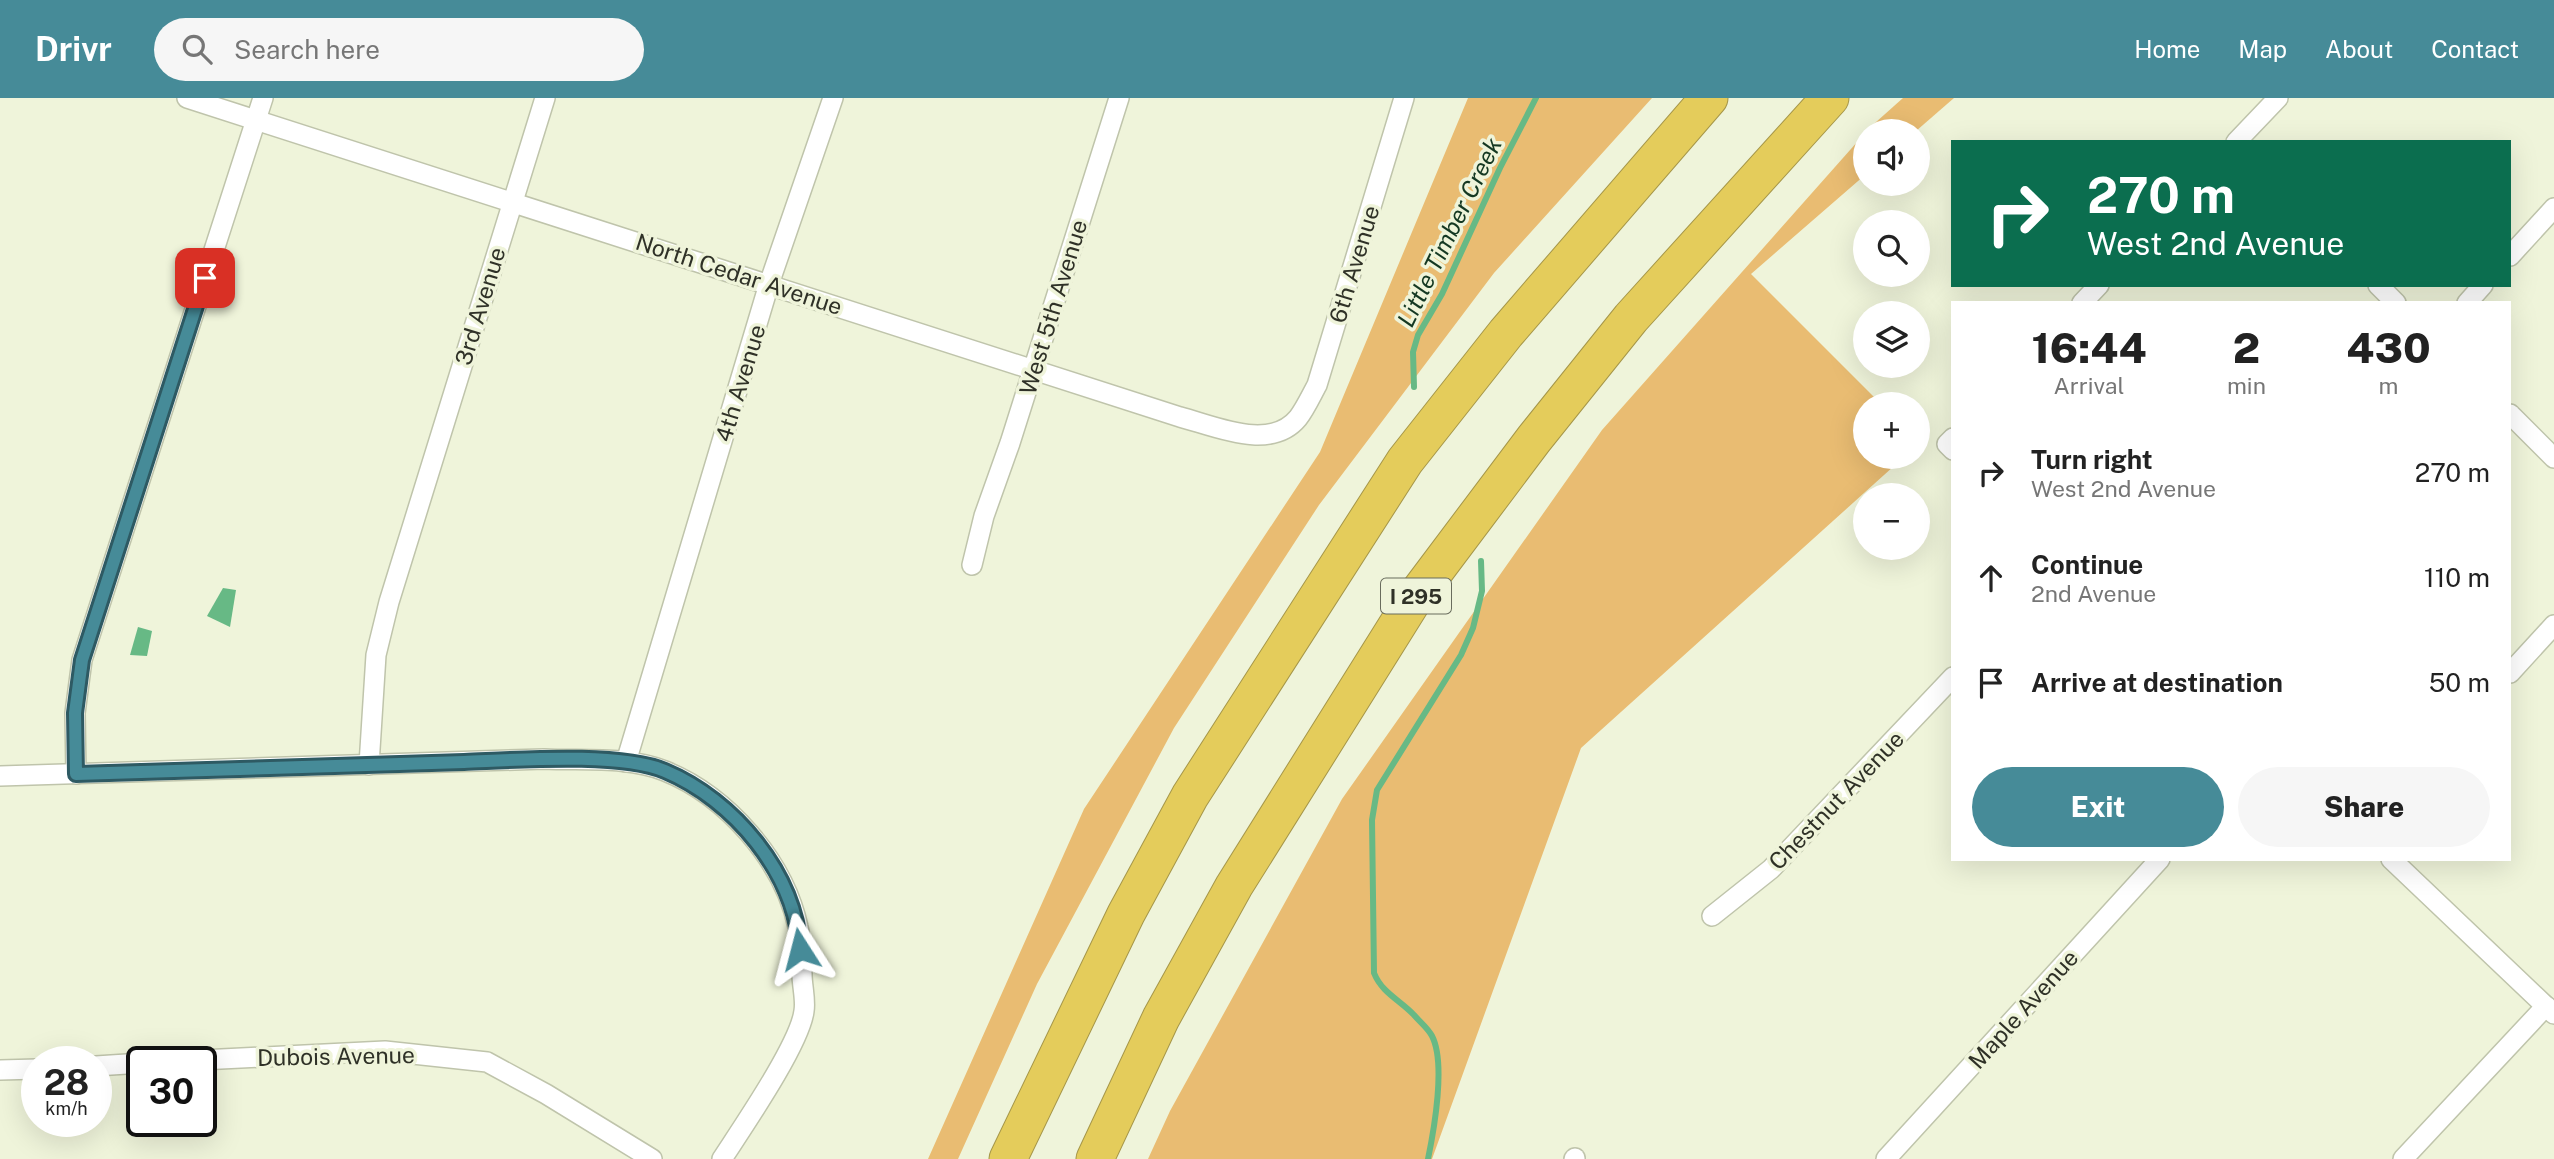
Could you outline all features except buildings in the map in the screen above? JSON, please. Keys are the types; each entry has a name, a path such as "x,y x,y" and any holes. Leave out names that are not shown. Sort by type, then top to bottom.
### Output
{"highway":[{"path":"1007,1159 1120,926 1190,796 1405,461 1506,333 1709,98"},
{"name":"I 295","path":"1095,1159 1161,1018 1234,886 1413,600 1534,439 1631,318 1830,98"}],"street":[{"name":"North Cedar Avenue","path":"187,98 1180,417 1251,435 1278,434 1291,424"},
{"path":"76,774 75,713 82,660 263,98"},
{"name":"3rd Avenue","path":"369,765 376,655 415,513 545,98"},
{"name":"4th Avenue","path":"626,762 769,284 833,98"},
{"name":"West 5th Avenue","path":"972,565 984,516 1119,98"},
{"name":"6th Avenue","path":"1291,424 1298,418 1317,385 1404,98"},
{"path":"2238,140 2278,98"},
{"path":"2511,255 2554,208"},
{"path":"2084,301 2097,287"},
{"path":"2380,287 2394,301"},
{"path":"2469,301 2481,287"},
{"path":"2511,415 2554,458"},
{"path":"2511,672 2554,625"},
{"name":"Chestnut Avenue","path":"1712,916 1771,869 1951,679"},
{"path":"0,776 544,759 626,762 665,771 712,799 743,827 762,849 787,892 799,928 804,1012 794,1038 722,1159"},
{"name":"Maple Avenue","path":"1886,1159 2158,861"},
{"path":"2393,861 2550,1010 2403,1159"},
{"name":"Dubois Avenue","path":"217,1059 385,1051 487,1062 546,1094 652,1159"},
{"path":"0,1070 21,1069"}],"shaded area":[{"path":"1468,98 1652,98 1494,273 1319,505 1174,728 1037,984 958,1159 928,1159 1084,809 1320,452"},
{"path":"1903,98 1954,98 1930,119 1879,119"},
{"path":"1853,147 1853,185 1751,274 1869,392 1853,392 1853,469 1891,469 1875,483 1853,483 1853,503 1581,748 1432,1159 1148,1159 1170,1111 1342,799 1602,430"},
{"path":"223,588 236,590 230,627 207,616"},
{"path":"138,627 152,631 147,656 130,655"}],"waterway":[{"name":"Little Timber Creek","path":"1414,387 1413,352 1418,335 1442,294 1500,168 1536,98"},
{"name":"Little Timber Creek","path":"1428,1159 1438,1097 1436,1048 1428,1030 1386,991 1374,973 1372,820 1377,790 1461,655 1473,628 1482,591 1481,561"}],"route":[{"path":"205,278 82,660 75,713 76,774 544,759 626,762 665,771 712,799 743,827 762,849 787,892 799,928 800,949"}]}
